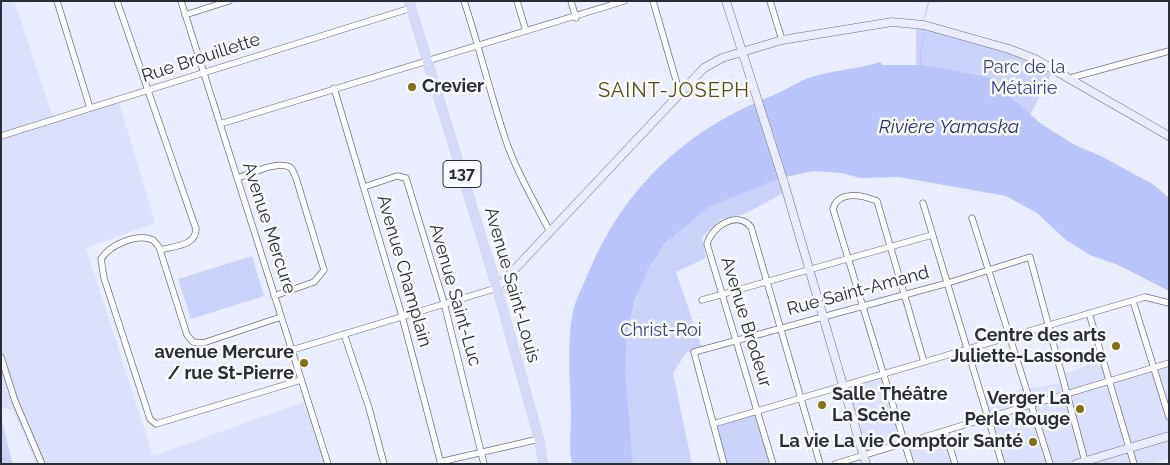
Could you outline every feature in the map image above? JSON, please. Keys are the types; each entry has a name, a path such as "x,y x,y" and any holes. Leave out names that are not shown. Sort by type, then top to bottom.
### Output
{"main road":[{"name":"Avenue Saint-Louis","path":"410,5 497,288 539,439 543,464"}],"street":[{"path":"57,1 90,108"},
{"path":"117,1 196,229 196,235 189,243 160,250"},
{"name":"Avenue Mercure","path":"181,1 328,464"},
{"path":"185,15 229,1"},
{"path":"464,1 479,45 505,139 518,170 550,232"},
{"path":"517,1 526,31"},
{"path":"571,1 576,18"},
{"path":"220,124 427,60 576,18 624,1"},
{"path":"653,1 680,94"},
{"path":"726,1 785,186 866,464"},
{"path":"770,1 782,40"},
{"name":"Rue Brouillette","path":"1,136 147,92 410,5"},
{"path":"292,350 497,288 704,68 743,51 782,40 892,22 924,26 1009,49 1035,59 1169,136"},
{"path":"1070,78 1169,51"},
{"name":"Avenue Champlain","path":"334,88 402,316 440,463"},
{"path":"237,178 275,166 292,168 296,178 324,270 314,282 274,296"},
{"name":"Avenue Saint-Luc","path":"364,187 398,176 406,178 444,303 484,464"},
{"path":"911,464 833,209 835,202 840,198 865,196 877,201 924,362"},
{"path":"924,203 1002,464"},
{"path":"972,218 1050,464"},
{"name":"Avenue Brodeur","path":"767,283 751,227 747,222 735,219 725,222 709,238 708,244 773,464"},
{"path":"702,300 810,272 932,235"},
{"path":"281,317 202,343 194,342 187,335 160,250 154,240 136,239 117,245 106,250 101,259 104,278 150,419 156,424 282,384 301,380"},
{"name":"Rue Saint-Amand","path":"713,424 694,352 948,282 1030,257 1048,325"},
{"path":"767,283 820,464"},
{"path":"724,464 713,424 1145,297 1169,303"},
{"path":"1133,301 1169,417"},
{"path":"1089,314 1134,464"},
{"path":"1048,325 1085,461"},
{"path":"344,334 369,408 384,464"},
{"path":"1,358 14,400 42,464"},
{"path":"835,464 1169,363"},
{"path":"945,431 955,464"},
{"path":"1076,464 1169,436"},
{"path":"440,463 539,439"}],"shaded area":[{"path":"1,1 14,1 54,120 119,102 155,223 86,248 153,456 307,401 326,464 36,464 13,410 1,408"},
{"path":"1103,359 1110,381 1169,363 1169,458 1150,464 1002,464 984,401 1021,389 1064,383 1062,375"},
{"path":"883,374 905,443 945,431 955,464 911,464 904,443 864,455 842,385"}],"green space":[{"name":"Parc de la Métairie","path":"916,25 984,42 1054,69 1030,115 988,77 916,65"},
{"name":"Christ-Roi","path":"781,178 785,192 745,214 721,219 702,237 706,258 676,272 702,348 686,353 673,373 692,464 633,464 625,369 630,321 646,276 657,255 672,236 689,220 718,202"},
{"path":"252,256 264,296 191,319 178,279"},
{"path":"756,411 772,464 723,464 711,423"},
{"path":"1,416 12,462 13,464 1,464"}],"water":[{"name":"Rivière Yamaska","path":"880,62 883,65 921,65 988,77 1040,123 1073,144 1103,157 1154,185 1169,198 1169,291 1118,265 1090,255 1066,240 1037,213 1006,196 899,177 860,178 842,173 813,171 781,178 710,206 666,242 650,266 635,300 627,333 625,371 633,464 572,464 570,449 569,347 574,308 603,242 620,214 640,187 662,164 687,143 715,124 744,108 815,76"}],"waterway":[{"path":"924,19 929,1"},
{"path":"921,65 920,52 925,36"}],"place":[{"name":"Crevier","path":"412,87"},
{"name":"Centre des arts Juliette-Lassonde","path":"1116,346"},
{"name":"avenue Mercure / rue St-Pierre","path":"304,363"},
{"name":"Salle Théâtre La Scène","path":"822,405"},
{"name":"Verger La Perle Rouge","path":"1080,409"},
{"name":"La vie La vie Comptoir Santé","path":"1033,442"}],"district":[{"name":"SAINT-JOSEPH","path":"674,91"}]}
